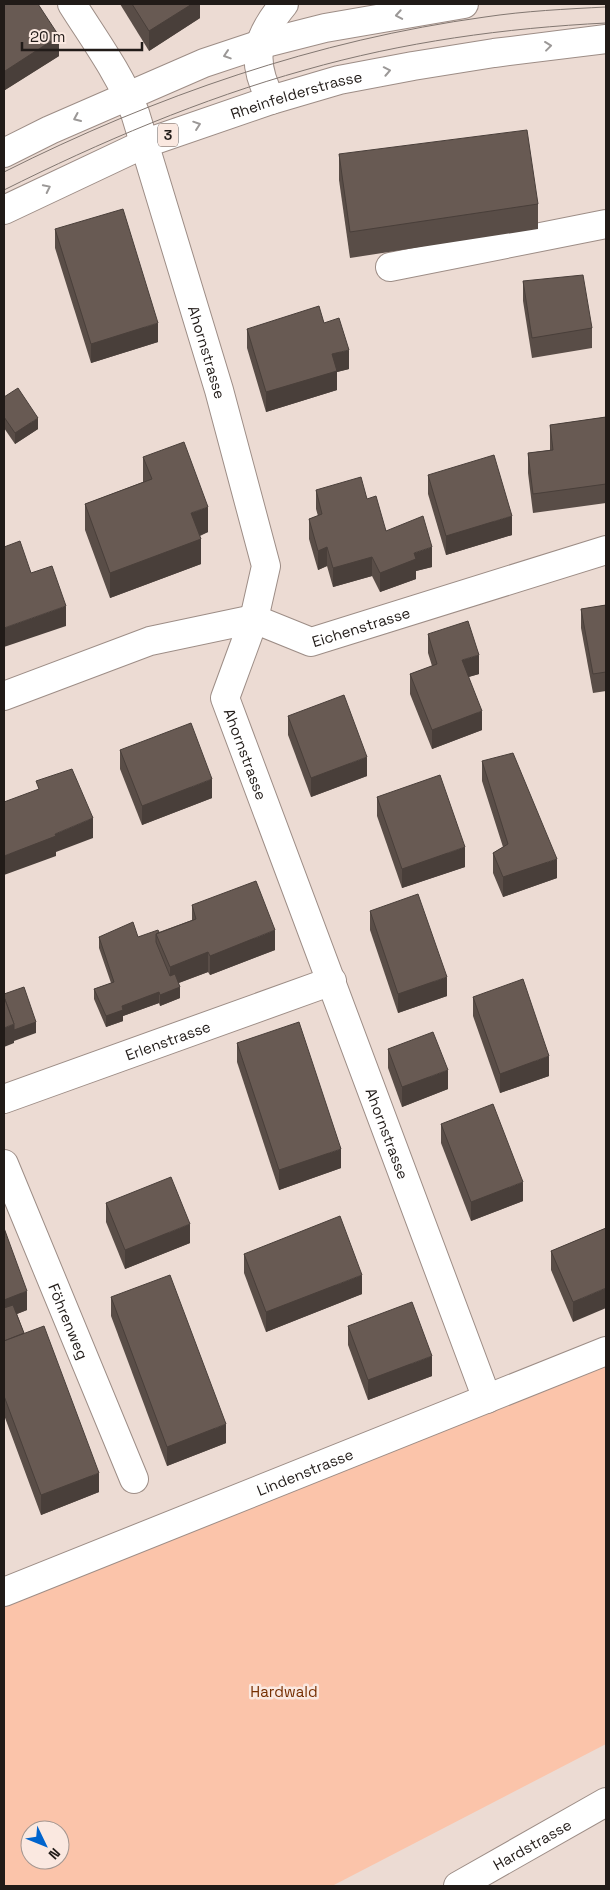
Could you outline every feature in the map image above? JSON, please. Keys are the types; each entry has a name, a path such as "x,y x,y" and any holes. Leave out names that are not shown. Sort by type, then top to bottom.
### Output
{"street":[{"name":"Ahornstrasse","path":"72,4 128,95 146,143 219,390 266,566 254,620 225,698 487,1399"},
{"path":"271,100 262,83 258,45 275,15 284,4"},
{"path":"4,153 128,95 204,63 258,45 325,28 464,4"},
{"name":"Rheinfelderstrasse","path":"4,210 70,177 146,143 271,100 339,80 494,53 606,40"},
{"path":"390,267 606,224"},
{"name":"Eichenstrasse","path":"254,620 311,642 606,550"},
{"path":"4,696 150,641 254,620"},
{"name":"Erlenstrasse","path":"4,1099 332,982"},
{"name":"Föhrenweg","path":"4,1164 134,1479"},
{"name":"Lindenstrasse","path":"4,1592 606,1351"},
{"name":"Hardstrasse","path":"471,1883 606,1802"}],"green space":[{"name":"Hardwald","path":"606,1351 606,1744 332,1886 4,1886 4,1592"}],"building":[{"path":"4,4 38,4 59,36 5,71 4,69"},
{"path":"132,4 192,4 149,31"},
{"path":"527,130 538,204 350,232 339,154"},
{"path":"123,209 158,323 91,344 55,229"},
{"path":"583,275 592,328 532,338 523,281"},
{"path":"319,306 324,323 339,318 349,350 332,354 337,371 266,392 247,329"},
{"path":"18,388 38,418 15,433 4,417 4,397"},
{"path":"606,417 606,484 533,494 528,453 553,450 550,425"},
{"path":"184,442 208,507 191,513 201,539 110,573 85,504 152,479 143,457"},
{"path":"494,455 512,516 446,536 428,475"},
{"path":"361,477 367,499 376,496 386,531 423,516 432,547 414,553 416,559 380,573 372,557 333,568 327,547 318,551 309,519 322,514 316,490"},
{"path":"20,541 31,573 52,566 66,606 4,628 4,547"},
{"path":"606,605 606,672 593,674 581,609"},
{"path":"468,621 479,655 462,660 482,711 432,730 410,674 437,664 428,634"},
{"path":"344,695 367,757 311,778 288,716"},
{"path":"191,723 212,779 142,806 120,750"},
{"path":"513,753 557,859 503,877 493,853 508,844 482,761"},
{"path":"72,769 93,818 55,834 56,836 4,856 4,802 39,789 36,781"},
{"path":"440,775 465,847 402,869 377,797"},
{"path":"256,881 275,930 210,956 208,952 170,967 156,934 196,919 192,905"},
{"path":"418,894 447,977 398,994 370,911"},
{"path":"133,922 138,937 158,930 156,942 170,976 175,974 180,987 160,995 159,992 122,1006 123,1010 106,1016 94,989 114,982 99,937"},
{"path":"523,979 549,1056 500,1074 473,997"},
{"path":"24,987 36,1022 14,1030 14,1024 4,994"},
{"path":"4,997 14,1024 4,1028"},
{"path":"299,1022 341,1149 279,1170 237,1043"},
{"path":"433,1032 448,1070 402,1087 388,1049"},
{"path":"493,1104 523,1182 471,1202 441,1124"},
{"path":"171,1177 190,1224 125,1250 106,1203"},
{"path":"340,1216 362,1275 266,1312 244,1254"},
{"path":"4,1228 27,1291 4,1300"},
{"path":"606,1228 606,1288 573,1302 551,1251"},
{"path":"170,1275 226,1424 167,1447 111,1297"},
{"path":"412,1302 432,1356 368,1380 348,1326"},
{"path":"13,1305 24,1333 4,1341 4,1308"},
{"path":"44,1326 99,1473 41,1495 4,1396 4,1341"}],"tram line":[{"path":"4,172 61,144 119,119 178,96 299,56 360,40 422,27 530,12 606,7"},
{"path":"4,190 77,155 189,108 305,70 379,52 454,38 568,25 606,23"}]}
